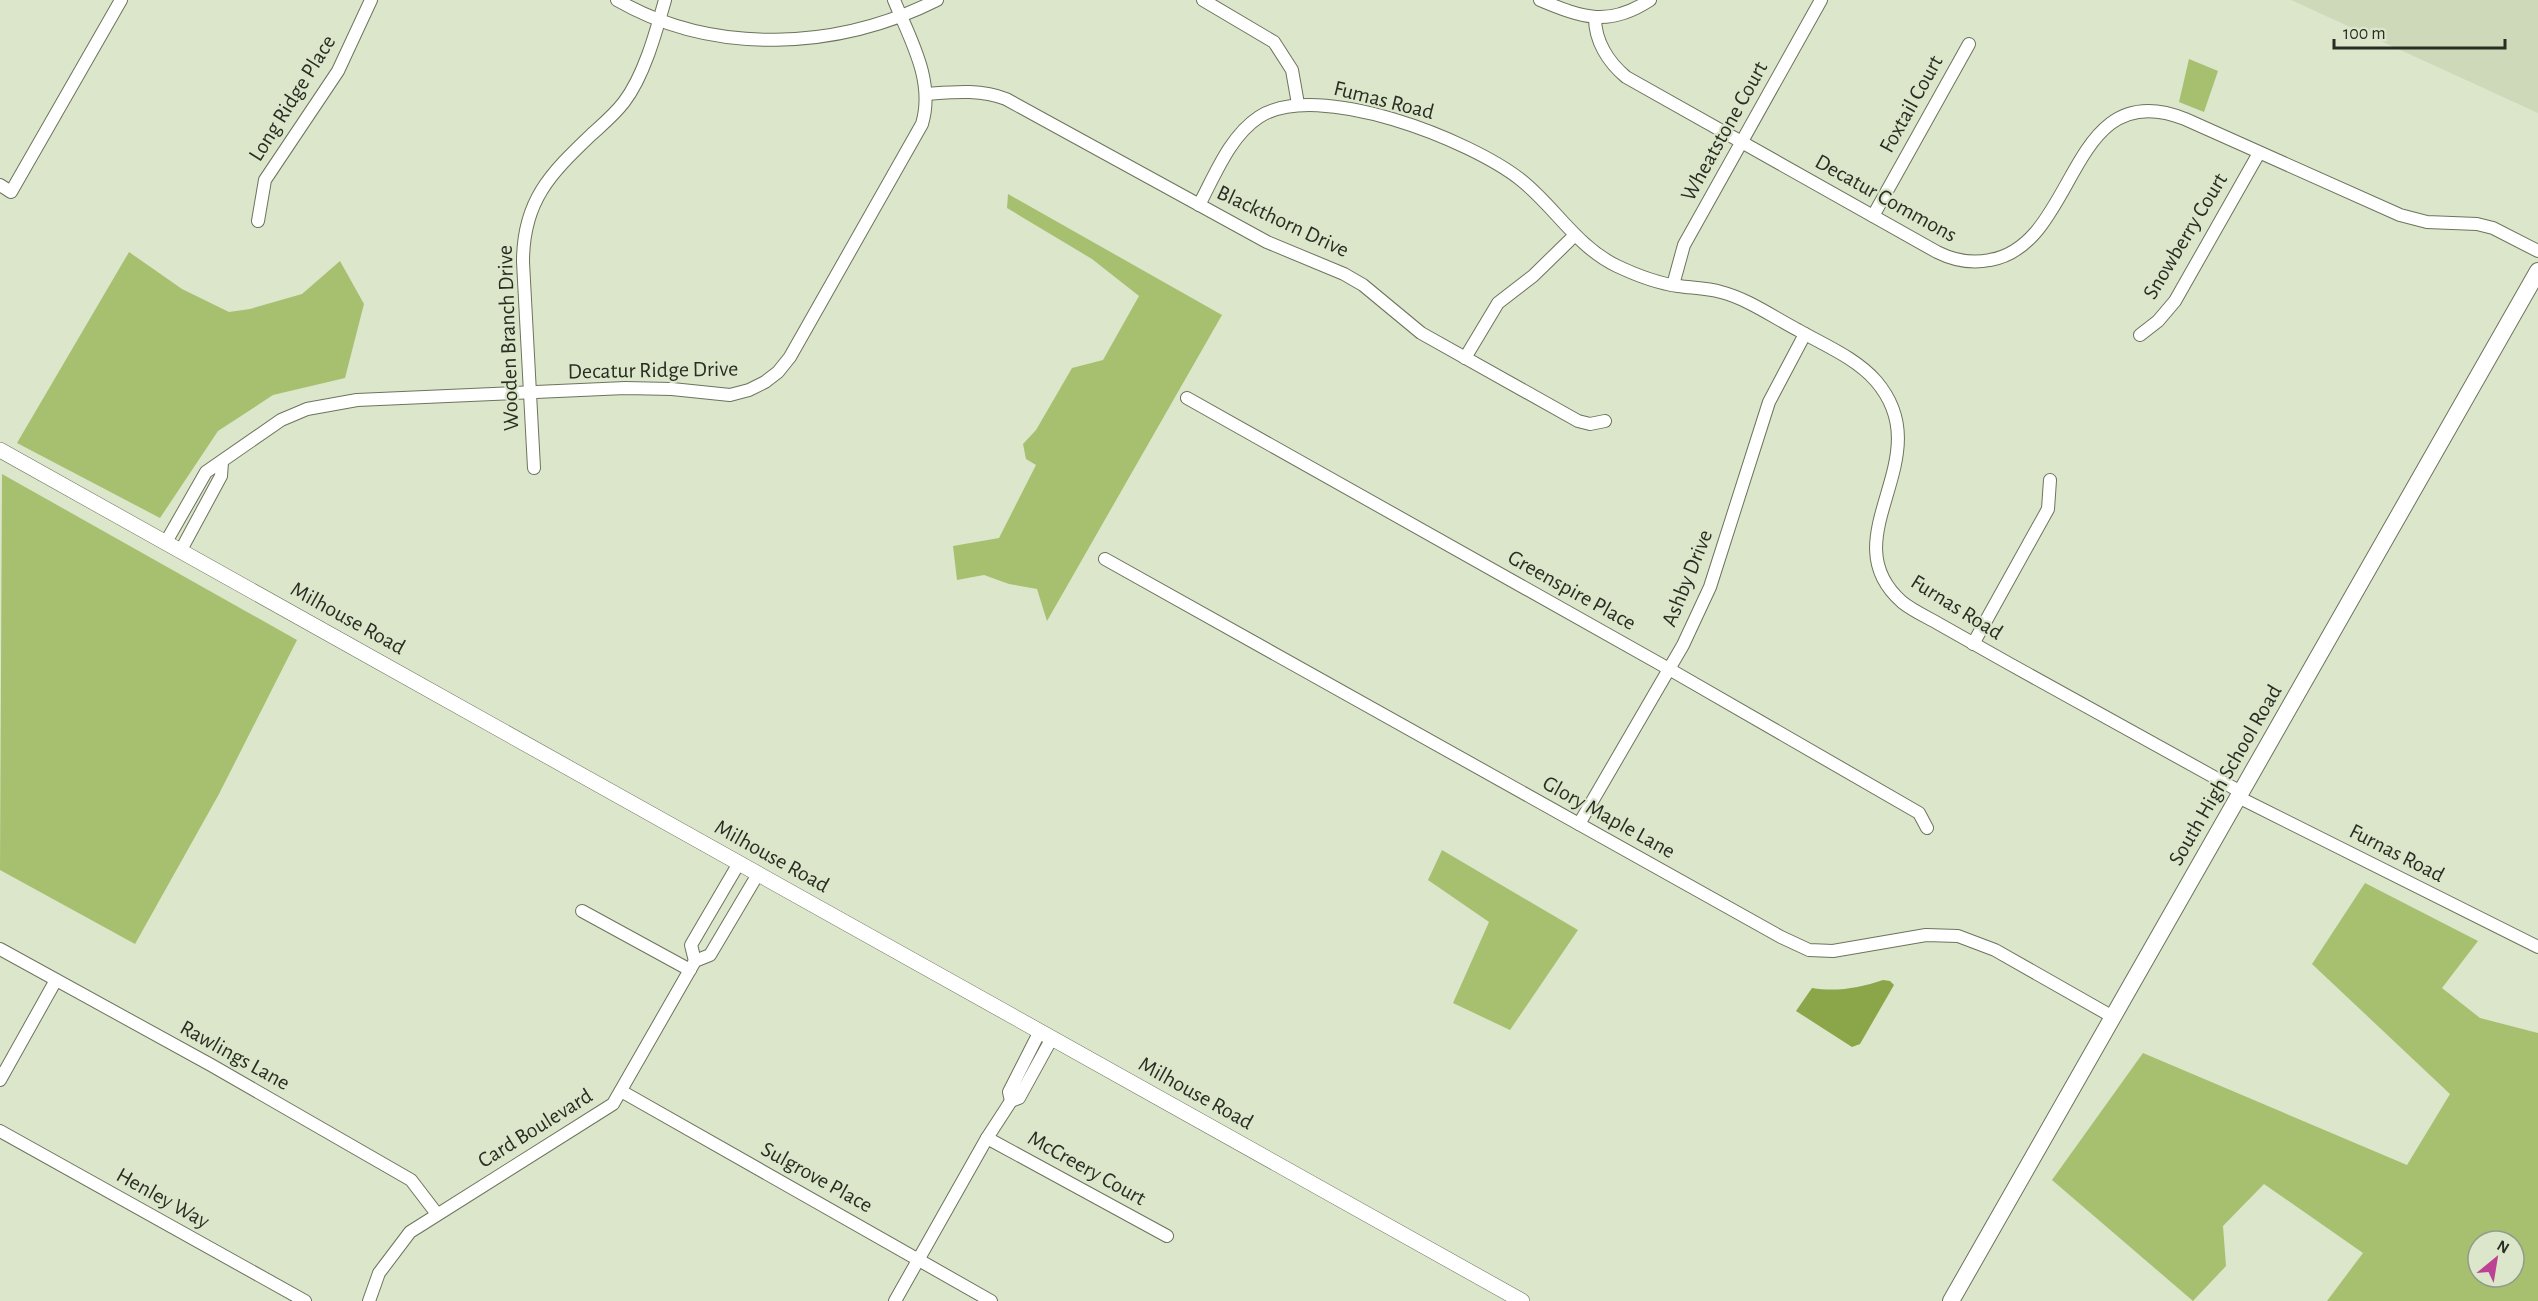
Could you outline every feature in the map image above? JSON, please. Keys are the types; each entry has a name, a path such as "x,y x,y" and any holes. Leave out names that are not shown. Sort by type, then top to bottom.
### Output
{"main road":[{"name":"South High School Road","path":"1951,1301 2538,271"}],"street":[{"path":"5,188 121,0"},
{"name":"Long Ridge Place","path":"258,221 265,180 338,70 371,0"},
{"path":"617,0 659,20 709,34 772,41 835,36 901,17 937,0"},
{"name":"Wooden Branch Drive","path":"534,468 523,262 524,239 530,213 550,175 614,114 627,98 637,79 665,0"},
{"name":"Decatur Ridge Drive","path":"166,542 206,472 281,420 307,409 357,400 625,388 672,389 727,395 749,390 770,379 790,357 923,120 926,93 923,71 894,0"},
{"path":"1203,0 1274,42 1292,70 1298,104"},
{"path":"1540,0 1575,14 1595,18 1624,14 1650,0"},
{"name":"Wheatstone Court","path":"1673,285 1684,245 1821,0"},
{"name":"Decatur Commons","path":"1595,18 1602,48 1617,70 1741,143 1873,216 1950,258 1965,262 1987,261 2013,253 2034,236 2090,143 2105,128 2123,117 2144,112 2175,115 2400,214 2427,222 2487,226 2538,251"},
{"name":"Foxtail Court","path":"1873,216 1969,44"},
{"name":"Blackthorn Drive","path":"926,93 965,91 986,93 1006,99 1277,247 1344,274 1363,285 1421,333 1578,421 1590,424 1605,421"},
{"name":"Fumas Road","path":"1199,205 1235,140 1245,127 1267,112 1298,104 1348,109 1380,116 1421,128 1460,144 1494,161 1516,176 1553,209 1575,235"},
{"name":"Snowberry Court","path":"2140,335 2158,321 2175,301 2259,153"},
{"path":"1465,358 1495,306 1508,293 1533,276 1575,235"},
{"name":"Furnas Road","path":"1575,235 1614,265 1646,279 1721,292 1745,301 1867,372 1885,392 1895,416 1899,442 1898,457 1876,530 1876,551 1883,577 1902,602 2239,794 2538,947"},
{"name":"Ashby Drive","path":"1579,824 1683,645 1716,569 1769,402 1804,334"},
{"name":"Greenspire Place","path":"1187,398 1669,669 1919,813 1927,828"},
{"name":"Milhouse Road","path":"0,450 1522,1301"},
{"path":"181,550 221,476 222,462"},
{"path":"1973,644 2048,509 2050,480"},
{"name":"Glory Maple Lane","path":"1105,560 1781,938 1809,950 1833,951 1926,935 1958,936 1995,950 2113,1017"},
{"name":"Card Boulevard","path":"693,965 692,945 739,863"},
{"name":"Card Boulevard","path":"369,1301 379,1273 410,1232 613,1104 693,965 710,955 758,874"},
{"path":"582,911 693,965"},
{"name":"Rawlings Lane","path":"0,949 411,1180 437,1214"},
{"path":"0,1080 57,980"},
{"path":"895,1301 987,1138 1011,1101 1019,1098 1046,1035"},
{"name":"Sulgrove Place","path":"621,1091 991,1301"},
{"name":"Henley Way","path":"0,1131 305,1301"},
{"name":"McCreery Court","path":"987,1138 1167,1236"}],"shaded area":[{"path":"2291,0 2538,0 2538,113"},
{"path":"2189,59 2218,71 2204,112 2179,102"},
{"path":"1008,194 1222,315 1047,621 1037,589 1009,584 984,575 957,580 953,546 999,538 1036,465 1026,459 1023,444 1036,430 1072,368 1103,360 1139,296 1092,259 1007,208"},
{"path":"129,252 182,289 229,312 250,309 302,294 340,261 364,304 345,378 273,395 218,431 160,518 17,443"},
{"path":"2,474 297,640 219,794 135,944 0,870"},
{"path":"1442,850 1578,930 1510,1030 1453,1003 1489,922 1428,880"},
{"path":"2365,883 2478,941 2442,988 2480,1018 2538,1033 2538,1301 2327,1301 2363,1253 2264,1184 2223,1226 2226,1266 2193,1301 2052,1180 2143,1053 2407,1165 2450,1094 2312,964"},
{"path":"1883,980 1890,981 1894,985 1860,1044 1852,1047 1796,1011 1812,988 1830,990 1848,988"}]}
